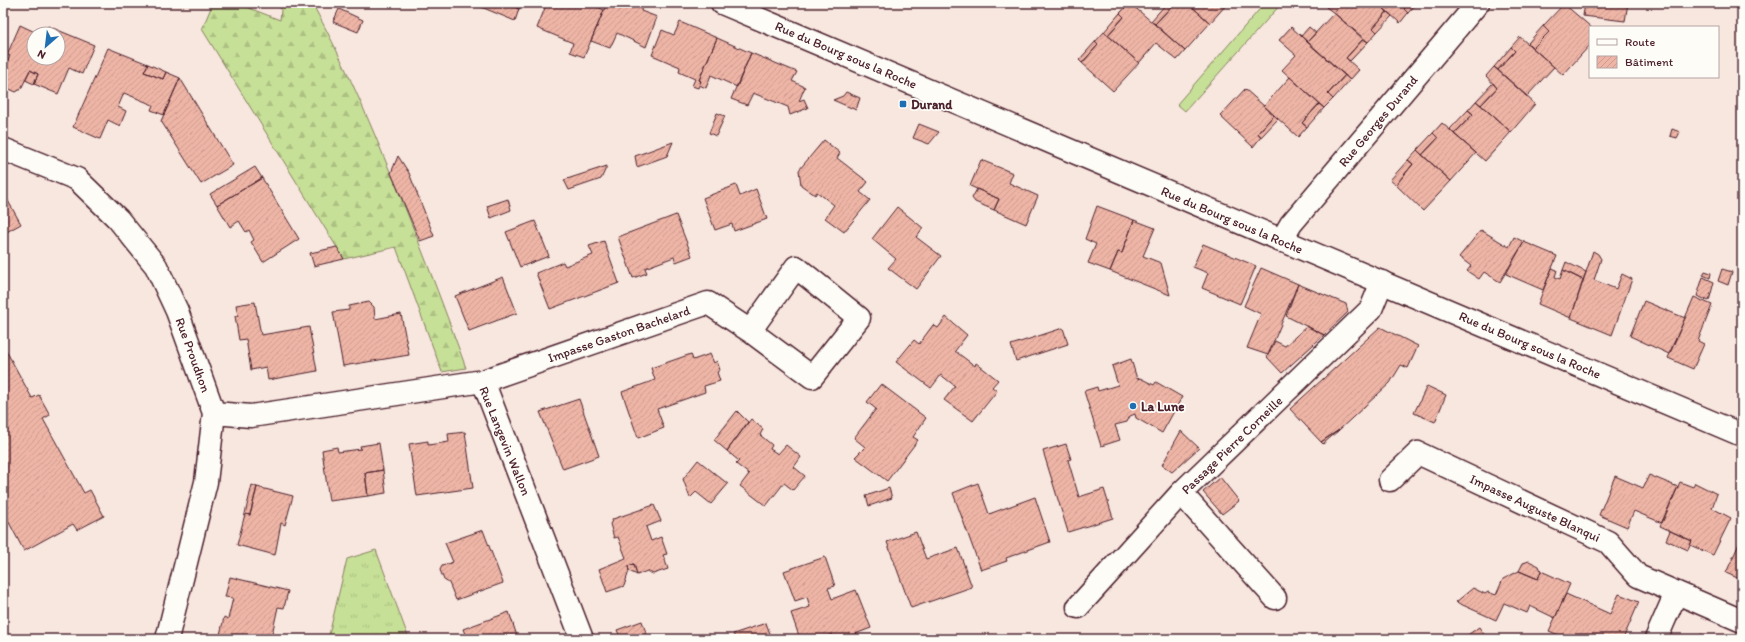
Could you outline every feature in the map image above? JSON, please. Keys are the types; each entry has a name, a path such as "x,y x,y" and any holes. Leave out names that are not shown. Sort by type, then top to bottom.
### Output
{"street":[{"name":"Rue du Bourg sous la Roche","path":"722,3 1280,241 1382,282 1742,435"},
{"name":"Rue Georges Durand","path":"1280,241 1291,224 1478,3"},
{"name":"Rue Proudhon","path":"3,149 77,179 118,218 128,230 156,266 177,311 214,413 206,482 167,639"},
{"name":"Impasse Gaston Bachelard","path":"483,381 708,303 750,331 812,377 859,318 796,267 750,331"},
{"name":"Passage Pierre Corneille","path":"1078,607 1181,493 1372,309 1382,282"},
{"name":"Rue Langevin Wallon","path":"214,413 251,416 483,381 582,639"},
{"name":"Impasse Auguste Blanqui","path":"1390,480 1418,453 1608,542 1638,576 1742,621"},
{"path":"1181,493 1275,598"},
{"path":"1656,639 1676,593"}],"green space":[{"path":"213,3 236,3 280,20 281,10 278,3 312,3 342,61 378,142 437,290 466,368 442,372 396,247 344,259 202,29"},
{"path":"1265,3 1282,3 1185,111 1177,104"},
{"path":"376,550 409,639 328,639 347,559"}],"building":[{"path":"505,3 522,3 519,9"},
{"path":"505,3 519,9 515,21 474,4"},
{"path":"547,3 578,3 586,6 587,3 589,3 604,10 584,57 570,52 573,43 537,28"},
{"path":"607,3 635,3 642,6 641,11 657,17 646,47 617,33 610,48 591,41"},
{"path":"1130,3 1185,51 1177,60 1156,43 1139,63 1108,35 1124,17 1120,13"},
{"path":"1167,3 1188,3 1210,23 1185,51 1155,24 1171,7"},
{"path":"1167,3 1171,7 1155,24 1151,21"},
{"path":"1188,3 1228,3 1210,23"},
{"path":"1329,3 1341,4 1334,13 1326,7"},
{"path":"1342,3 1378,3 1387,12 1373,28 1377,32 1368,42 1334,13"},
{"path":"1378,3 1409,3 1404,9 1408,13 1400,23"},
{"path":"1409,3 1417,3 1408,13 1404,9"},
{"path":"1585,3 1628,3 1625,21 1583,16"},
{"path":"1564,4 1590,26 1589,46 1563,75 1533,48 1549,32 1543,26"},
{"path":"339,9 363,20 358,32 333,22"},
{"path":"1387,12 1392,16 1377,32 1373,28"},
{"path":"1120,13 1124,17 1108,35 1104,32"},
{"path":"1334,13 1363,39 1346,58 1359,70 1350,80 1307,42"},
{"path":"680,22 717,38 699,80 701,81 698,88 692,86 695,79 679,72 680,67 652,55 662,30 674,35"},
{"path":"20,25 26,28 26,66 66,66 66,33 94,45 82,74 69,68 58,94 34,84 38,74 30,70 21,89 16,92 3,86 3,71 10,56 7,55"},
{"path":"1543,26 1549,32 1533,48 1528,43"},
{"path":"1291,27 1345,75 1328,94 1333,99 1324,108 1282,70 1296,55 1279,40"},
{"path":"1309,27 1316,33 1307,42 1301,36"},
{"path":"1104,32 1139,63 1113,91 1082,63 1098,45 1095,42"},
{"path":"1520,37 1554,67 1527,96 1498,70 1515,51 1511,47"},
{"path":"717,38 751,53 737,87 711,75 706,88 699,85 701,81 699,80"},
{"path":"1363,39 1368,42 1350,61 1346,58"},
{"path":"1095,42 1098,45 1082,63 1079,60"},
{"path":"1511,47 1515,51 1498,70 1494,67"},
{"path":"108,48 148,64 144,72 163,79 166,72 180,78 164,115 151,110 153,105 124,93 118,107 126,111 120,126 108,120 100,139 73,127"},
{"path":"751,53 797,72 792,81 805,87 799,101 804,99 808,108 790,115 788,107 753,93 747,105 731,99"},
{"path":"148,64 166,72 163,79 144,72"},
{"path":"1494,67 1535,104 1511,132 1481,105 1497,88 1486,76"},
{"path":"30,70 38,74 34,84 25,80"},
{"path":"1345,75 1350,80 1333,99 1328,94"},
{"path":"1290,77 1319,104 1302,123 1307,127 1298,137 1264,106"},
{"path":"180,78 233,165 201,184 161,121"},
{"path":"1493,83 1497,88 1481,105 1476,101"},
{"path":"1245,89 1274,115 1258,133 1261,137 1253,147 1220,116"},
{"path":"846,92 860,98 856,110 833,100 843,96"},
{"path":"1476,101 1511,132 1485,161 1454,134 1473,114 1468,110"},
{"path":"1319,104 1324,108 1307,127 1302,123"},
{"path":"1468,110 1473,114 1454,134 1450,129"},
{"path":"717,113 725,116 716,136 709,133"},
{"path":"1274,115 1278,119 1261,137 1258,133"},
{"path":"1442,123 1476,153 1451,181 1422,155 1438,138 1433,133"},
{"path":"919,124 939,132 929,144 913,138"},
{"path":"1672,129 1680,132 1677,138 1670,136"},
{"path":"1433,133 1438,138 1422,155 1417,150"},
{"path":"824,140 840,153 837,158 868,182 860,192 870,200 844,232 825,218 834,205 817,192 815,195 801,185 799,170"},
{"path":"673,142 667,156 637,167 635,156"},
{"path":"1417,150 1451,181 1423,211 1396,185 1413,164 1408,160"},
{"path":"398,156 409,173 434,236 420,241 391,173"},
{"path":"981,160 1013,173 1009,183 1038,196 1026,224 994,210 999,199 970,186"},
{"path":"1408,160 1413,164 1396,185 1390,180"},
{"path":"607,166 601,179 569,190 564,180"},
{"path":"255,167 262,178 217,205 210,194"},
{"path":"262,178 299,239 263,262 251,242 254,240 249,230 246,232 239,221 230,227 217,205"},
{"path":"736,185 740,196 756,189 767,219 734,231 732,224 715,230 703,198"},
{"path":"977,189 999,199 994,210 975,202 972,198"},
{"path":"3,192 21,224 3,234"},
{"path":"508,199 511,210 491,218 487,206"},
{"path":"1097,206 1134,220 1122,253 1118,252 1110,271 1088,263 1096,244 1085,239"},
{"path":"897,207 923,228 916,237 941,256 916,289 888,268 896,259 872,239"},
{"path":"676,215 692,256 676,262 674,257 645,268 647,273 633,278 618,237"},
{"path":"1134,220 1155,228 1143,256 1161,263 1170,295 1110,271 1118,252 1122,253"},
{"path":"535,221 549,256 520,267 506,232"},
{"path":"1481,230 1509,247 1514,237 1524,242 1500,282 1484,272 1479,279 1467,271 1471,266 1459,257"},
{"path":"604,241 619,283 550,309 536,273 563,262 565,266 593,255 589,246"},
{"path":"1524,242 1557,256 1543,290 1506,274"},
{"path":"1203,244 1256,266 1240,304 1202,288 1208,273 1193,267"},
{"path":"337,247 344,259 314,266 310,253"},
{"path":"1593,251 1598,254 1601,259 1594,280 1616,289 1622,274 1632,279 1612,335 1571,318"},
{"path":"1566,262 1586,272 1583,280 1563,270"},
{"path":"1261,268 1298,284 1268,355 1247,348 1261,314 1244,306"},
{"path":"1552,268 1557,270 1555,277 1560,279 1563,270 1583,280 1571,318 1538,304"},
{"path":"1722,269 1732,272 1728,285 1718,281"},
{"path":"1705,271 1711,273 1710,278 1703,275"},
{"path":"503,277 517,313 469,331 455,296"},
{"path":"1703,277 1714,282 1709,301 1697,296"},
{"path":"1298,284 1346,304 1348,312 1324,335 1286,316"},
{"path":"1694,297 1712,305 1698,341 1704,344 1693,369 1668,358"},
{"path":"1644,301 1685,318 1669,354 1630,336"},
{"path":"255,302 261,335 309,327 317,371 268,380 266,367 251,370 246,339 239,340 235,316 238,316 236,305"},
{"path":"369,302 374,307 375,319 401,314 409,355 343,366 333,312 349,310 349,306"},
{"path":"946,317 967,335 955,351 975,366 976,363 998,380 992,387 997,391 973,421 944,400 955,386 941,375 931,388 896,362 914,340 919,344 933,325 938,328"},
{"path":"1307,326 1324,335 1282,373 1267,357 1275,341 1285,346"},
{"path":"1380,327 1418,346 1408,368 1401,365 1390,383 1339,430 1321,442 1290,409"},
{"path":"1063,328 1068,344 1016,361 1011,345"},
{"path":"3,345 32,398 39,395 50,415 43,419 84,493 90,490 104,516 77,530 73,524 24,551 3,511"},
{"path":"691,354 693,360 710,354 714,363 717,361 720,370 717,372 720,381 704,386 705,392 657,409 664,428 638,438 622,392 655,380 651,368"},
{"name":"La Lune","path":"1131,359 1137,379 1140,378 1154,385 1156,382 1182,397 1162,433 1136,418 1135,414 1130,416 1127,422 1115,425 1120,440 1101,446 1084,391 1097,387 1098,391 1118,385 1112,366"},
{"path":"881,384 926,418 913,437 918,440 887,481 855,457 865,447 854,438 876,409 867,402"},
{"path":"1427,386 1446,395 1435,422 1414,413"},
{"path":"579,399 599,456 563,469 540,412"},
{"path":"737,411 748,422 727,451 714,440"},
{"path":"751,419 763,429 760,435 772,445 770,449 778,454 786,445 801,457 794,467 805,476 793,490 784,483 766,506 740,486 749,474 736,464 739,461 727,451"},
{"path":"1339,430 1323,444 1321,442"},
{"path":"1181,431 1199,448 1172,472 1162,465"},
{"path":"465,432 473,488 417,496 409,444 428,441 428,445 449,442 448,434"},
{"path":"379,443 383,470 365,473 368,496 329,501 322,450 337,447 338,452 361,449 360,446"},
{"path":"1066,444 1071,459 1068,460 1079,497 1104,489 1113,518 1068,532 1043,451"},
{"path":"698,460 728,484 711,504 696,492 690,498 683,479"},
{"path":"383,470 386,493 368,496 365,473"},
{"path":"1649,475 1678,487 1662,523 1634,511 1627,527 1599,515 1615,476 1643,488"},
{"path":"1220,477 1239,501 1222,514 1203,492"},
{"path":"1680,482 1693,487 1695,483 1717,494 1712,508 1731,518 1713,555 1690,545 1692,541 1660,526"},
{"path":"978,483 989,514 1035,497 1050,542 1006,558 1007,561 981,570 953,493"},
{"path":"252,485 257,487 250,515 245,514"},
{"path":"257,487 293,496 285,525 281,523 275,555 237,545 245,514 250,515"},
{"path":"889,488 892,498 869,506 866,496"},
{"path":"654,505 661,521 646,527 651,541 661,537 667,554 663,555 668,569 653,574 647,571 637,575 634,564 628,566 629,571 624,586 607,592 599,569 626,558 618,537 614,538 610,524 613,519"},
{"path":"483,530 503,583 456,600 449,583 444,580 440,570 442,566 453,562 445,543"},
{"path":"1670,531 1692,541 1688,550 1666,540"},
{"path":"916,532 926,559 958,548 972,587 911,608 887,542"},
{"path":"1742,537 1742,580 1726,573"},
{"path":"825,557 835,586 828,588 832,599 856,590 871,628 842,639 834,639 832,634 820,639 800,639 791,613 810,607 807,597 795,601 784,571"},
{"path":"1529,561 1539,566 1541,571 1538,579 1519,571 1523,563"},
{"path":"634,564 637,575 629,571 628,566"},
{"path":"1519,571 1538,579 1541,571 1570,584 1555,618 1530,606 1527,613 1504,603 1496,620 1456,602 1473,588 1485,594 1488,592 1496,595 1503,579"},
{"path":"230,577 288,591 284,608 278,607 271,639 238,639 220,635 224,617 228,619 233,598 225,597"},
{"path":"1566,594 1610,614 1619,594 1639,602 1623,639 1568,639 1549,631"},
{"path":"509,612 518,639 467,639 463,629"},
{"path":"642,621 648,638 621,639 617,630"},
{"path":"766,623 772,639 736,639 733,634"},
{"path":"1479,627 1487,639 1462,639"},
{"path":"1701,634 1712,639 1699,639"}],"place":[{"name":"Durand","path":"903,104"},
{"name":"La Lune","path":"1133,406"}]}
